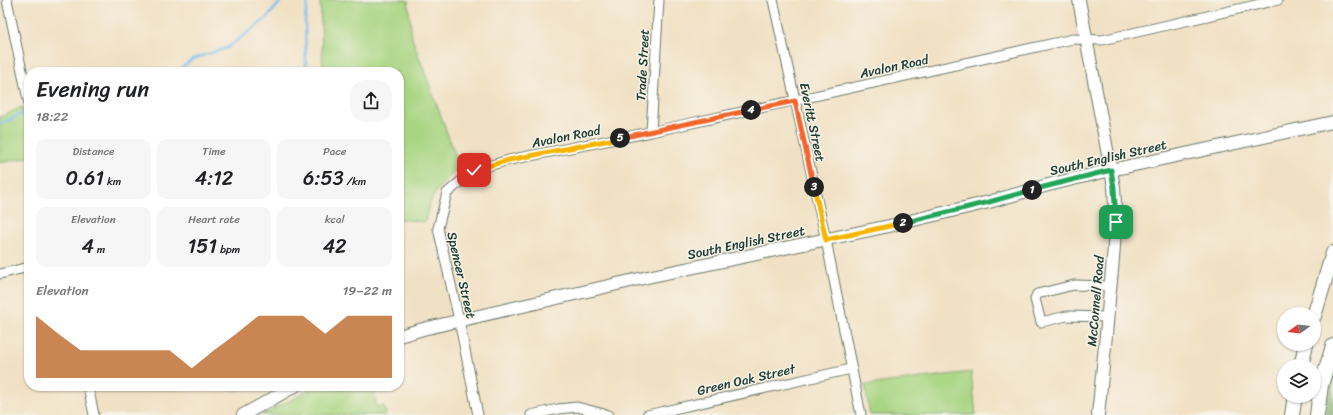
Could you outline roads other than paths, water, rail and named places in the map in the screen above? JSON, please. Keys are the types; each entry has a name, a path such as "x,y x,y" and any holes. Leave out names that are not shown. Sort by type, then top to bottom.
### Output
{"main road":[{"path":"1317,307 1333,252"},
{"path":"1317,415 1321,386 1333,346"},
{"path":"1292,415 1294,403"}],"street":[{"path":"7,0 24,80"},
{"name":"Trade Street","path":"651,132 659,0"},
{"name":"Everitt Street","path":"773,0 826,240 861,415"},
{"name":"McConnell Road","path":"1079,0 1111,170 1114,188 1116,222 1098,415"},
{"name":"Avalon Road","path":"515,159 651,132 1073,39 1102,40 1278,0"},
{"name":"South English Street","path":"404,335 459,320 652,276 826,240 989,202 1048,185 1111,170 1333,122"},
{"name":"Spencer Street","path":"478,415 459,320 438,228 447,193 474,170 515,159"},
{"path":"0,274 24,268"},
{"path":"1108,318 1067,316 1041,322 1035,299 1037,294 1074,285 1111,286"},
{"name":"Green Oak Street","path":"647,415 851,369"},
{"path":"89,391 94,415"},
{"path":"242,415 286,391"},
{"path":"531,415 558,409 577,407 608,415"}],"waterway":[{"path":"183,67 193,59 227,48 266,19 282,0"},
{"path":"306,67 305,19 308,0"},
{"path":"0,124 24,113"}]}
